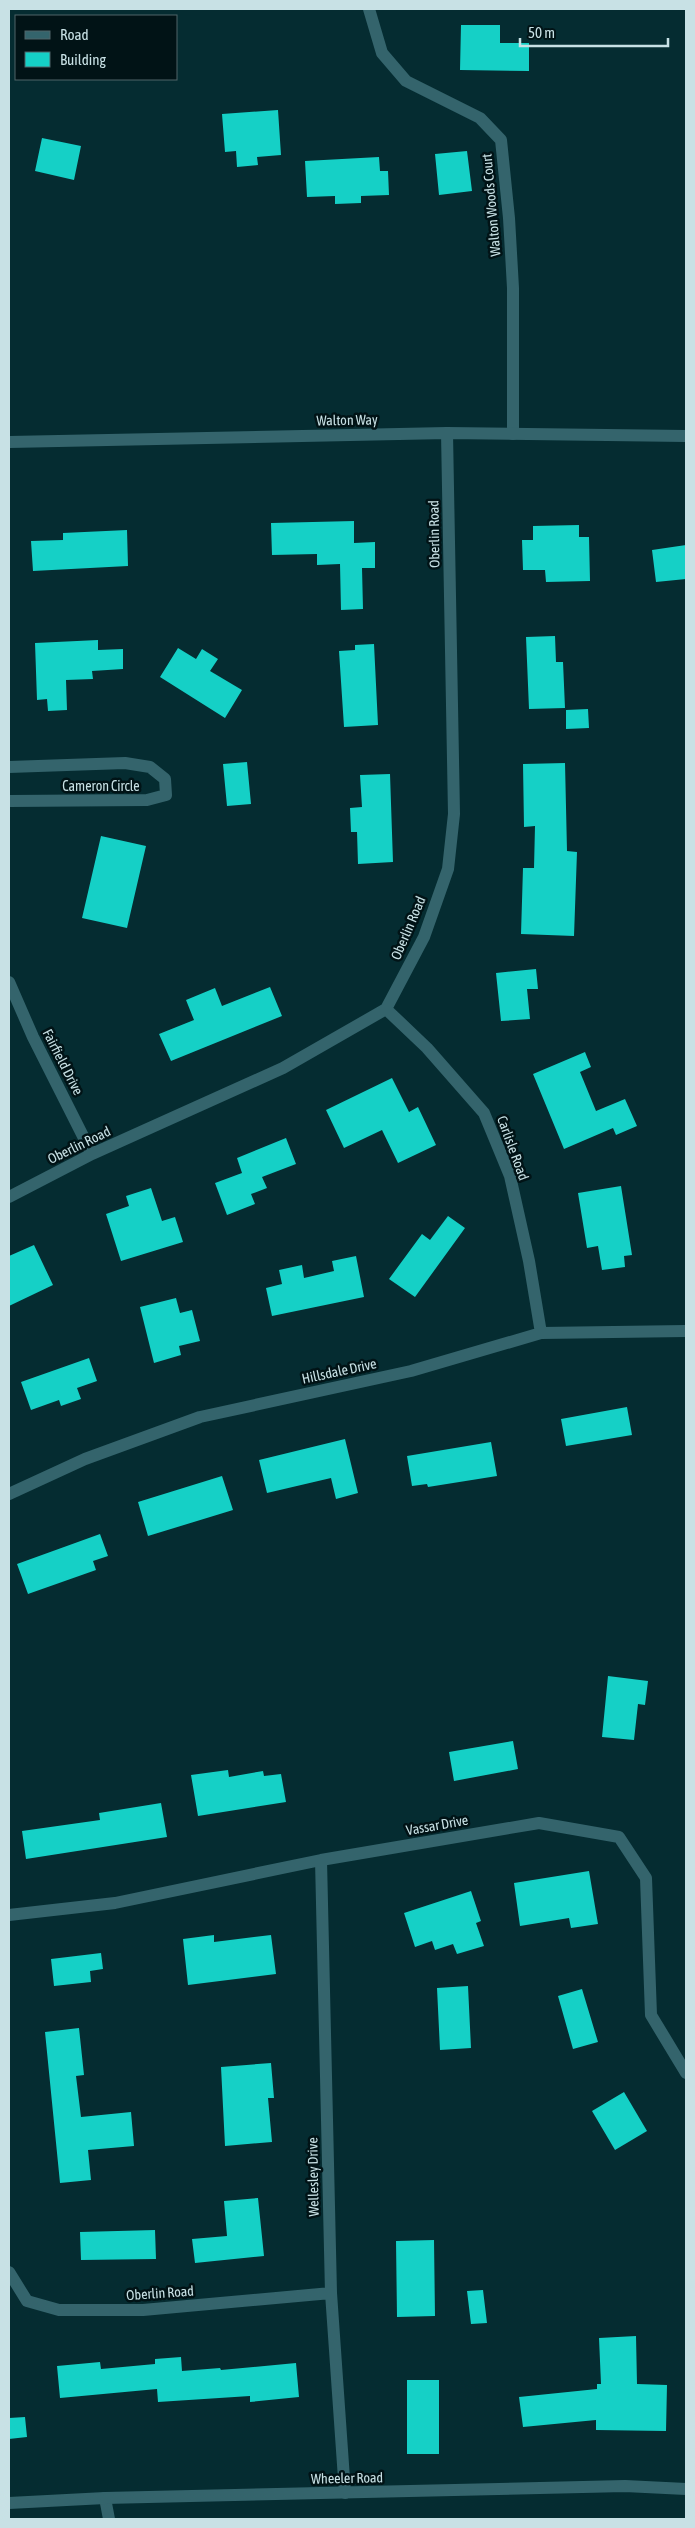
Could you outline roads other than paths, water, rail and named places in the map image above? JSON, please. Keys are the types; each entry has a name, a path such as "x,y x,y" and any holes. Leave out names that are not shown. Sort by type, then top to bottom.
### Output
{"street":[{"name":"Walton Woods Court","path":"369,9 382,53 406,81 480,118 501,140 509,218 513,288 513,434"},
{"name":"Walton Way","path":"9,442 447,433 686,436"},
{"name":"Oberlin Road","path":"9,1197 92,1154 282,1068 386,1009 424,937 448,870 454,814 447,433"},
{"name":"Cameron Circle","path":"9,767 125,763 150,767 166,779 166,795 147,800 9,801"},
{"name":"Fairfield Drive","path":"9,982 33,1037 92,1154"},
{"name":"Carlisle Road","path":"386,1009 427,1048 484,1113 510,1176 529,1261 541,1333"},
{"name":"Hillsdale Drive","path":"9,1494 85,1459 200,1417 411,1370 541,1333 686,1331"},
{"name":"Vassar Drive","path":"9,1915 115,1903 321,1860 539,1823 619,1836 646,1878 652,2014 686,2073"},
{"name":"Wellesley Drive","path":"321,1860 331,2293 344,2493"},
{"name":"Oberlin Road","path":"9,2272 27,2301 59,2310 143,2310 331,2293"},
{"name":"Wheeler Road","path":"9,2503 104,2498 625,2486 686,2489"},
{"path":"104,2498 109,2519"}]}
